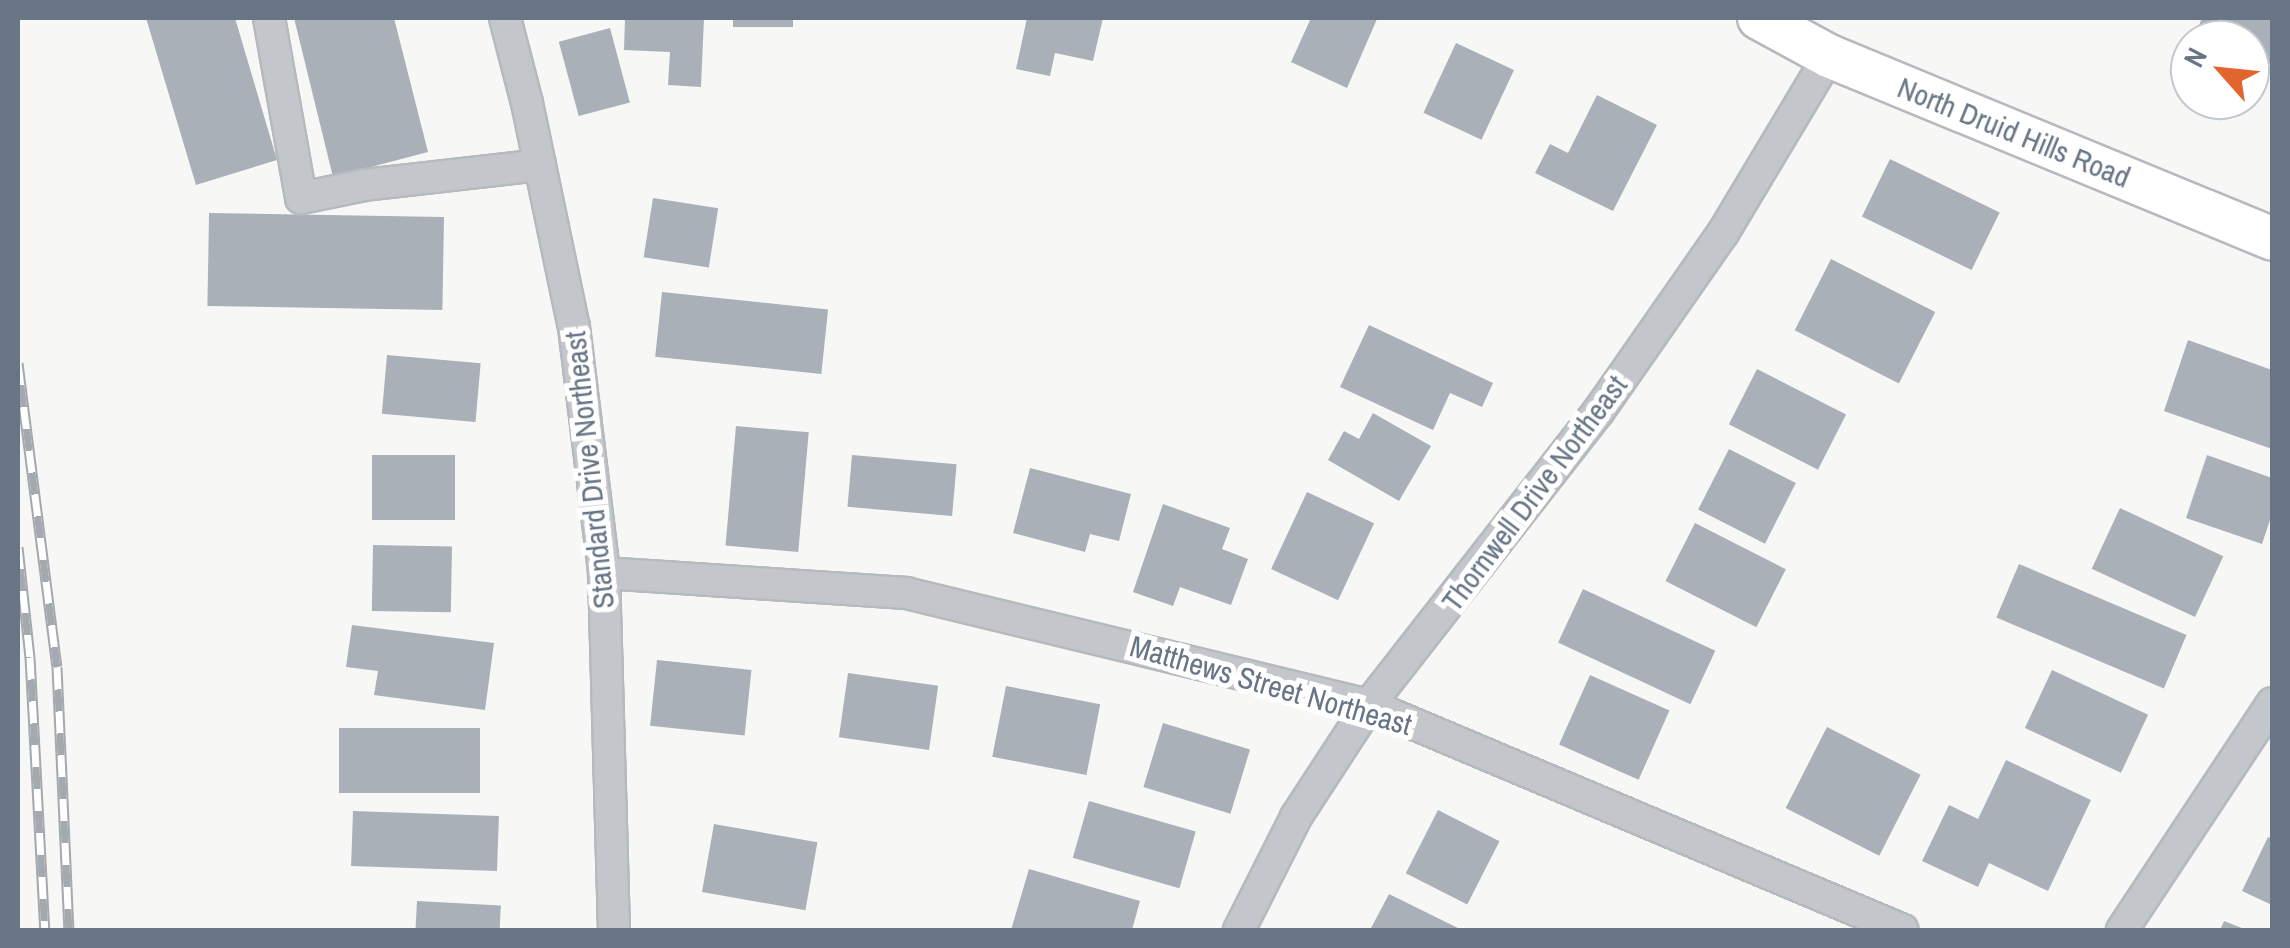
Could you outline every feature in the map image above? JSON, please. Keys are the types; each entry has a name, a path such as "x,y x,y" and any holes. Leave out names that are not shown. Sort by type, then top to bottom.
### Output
{"main road":[{"name":"North Druid Hills Road","path":"1759,18 1828,56 2272,239"}],"street":[{"path":"269,18 301,198 364,185 540,165"},
{"name":"Standard Drive Northeast","path":"504,18 574,326 604,573 614,930"},
{"name":"Thornwell Drive Northeast","path":"1239,930 1296,817 1369,706 1598,412 1723,233 1828,56"},
{"name":"Matthews Street Northeast","path":"604,573 906,593 1369,706 1902,930"},
{"path":"2122,930 2272,704"}],"building":[{"path":"146,18 235,18 277,160 196,185"},
{"path":"294,18 394,18 428,152 333,177"},
{"path":"625,18 704,18 701,87 668,85 670,52 624,50"},
{"path":"733,18 793,18 793,27 733,27"},
{"path":"1027,18 1103,18 1093,61 1055,53 1050,76 1016,69"},
{"path":"1311,18 1377,19 1347,88 1291,62"},
{"path":"2272,18 2272,65 2270,20 2201,20"},
{"path":"610,28 630,102 579,116 559,42"},
{"path":"1456,43 1514,70 1481,140 1423,113"},
{"path":"1597,95 1657,125 1613,211 1535,173 1550,144 1568,153"},
{"path":"1890,159 2000,212 1972,270 1862,217"},
{"path":"653,198 718,208 709,268 644,257"},
{"path":"209,213 444,217 442,310 207,306"},
{"path":"1831,259 1935,312 1899,383 1795,330"},
{"path":"662,292 828,309 821,374 655,357"},
{"path":"1369,325 1493,383 1482,407 1450,393 1433,430 1340,387"},
{"path":"2188,340 2272,370 2272,449 2164,411"},
{"path":"387,355 481,363 476,422 382,414"},
{"path":"1757,369 1846,414 1818,470 1729,424"},
{"path":"1373,413 1431,446 1399,501 1328,460 1344,431 1359,439"},
{"path":"736,426 809,432 798,552 726,546"},
{"path":"1729,449 1796,483 1765,544 1698,510"},
{"path":"372,455 455,455 455,520 372,520"},
{"path":"852,455 957,464 952,516 847,507"},
{"path":"2207,455 2272,478 2272,514 2262,544 2186,518"},
{"path":"1030,468 1131,494 1119,541 1090,534 1085,552 1013,533"},
{"path":"1307,492 1374,523 1338,600 1271,569"},
{"path":"1163,504 1230,528 1222,549 1248,559 1231,605 1180,587 1173,606 1133,592"},
{"path":"2120,508 2223,556 2195,617 2092,569"},
{"path":"1695,523 1786,569 1756,627 1665,581"},
{"path":"373,545 452,546 451,612 372,611"},
{"path":"2019,564 2187,635 2164,689 1996,617"},
{"path":"1583,589 1715,651 1690,704 1558,642"},
{"path":"352,625 494,643 485,710 374,695 378,671 346,667"},
{"path":"657,660 751,670 745,736 650,726"},
{"path":"2052,670 2148,715 2121,773 2025,728"},
{"path":"848,673 938,686 929,750 839,737"},
{"path":"1590,675 1669,710 1639,780 1559,744"},
{"path":"1006,686 1100,704 1086,775 992,757"},
{"path":"1163,723 1250,750 1230,814 1143,787"},
{"path":"1827,727 1921,775 1879,856 1786,808"},
{"path":"339,728 480,728 480,793 339,793"},
{"path":"2006,760 2091,800 2048,891 1989,863 1978,887 1922,861 1949,805 1978,819"},
{"path":"1089,801 1196,832 1179,888 1073,858"},
{"path":"1438,810 1499,841 1467,905 1406,873"},
{"path":"353,811 499,816 497,871 351,866"},
{"path":"714,824 817,842 805,910 702,892"},
{"path":"2268,837 2272,839 2272,905 2242,891"},
{"path":"1029,869 1140,901 1132,930 1011,930"},
{"path":"1389,894 1462,930 1370,930"},
{"path":"417,901 501,905 500,930 415,930"},
{"path":"2224,921 2247,930 2220,930"}],"railway":[{"path":"18,363 57,667 69,930"},
{"path":"18,547 30,657 45,930"}]}
